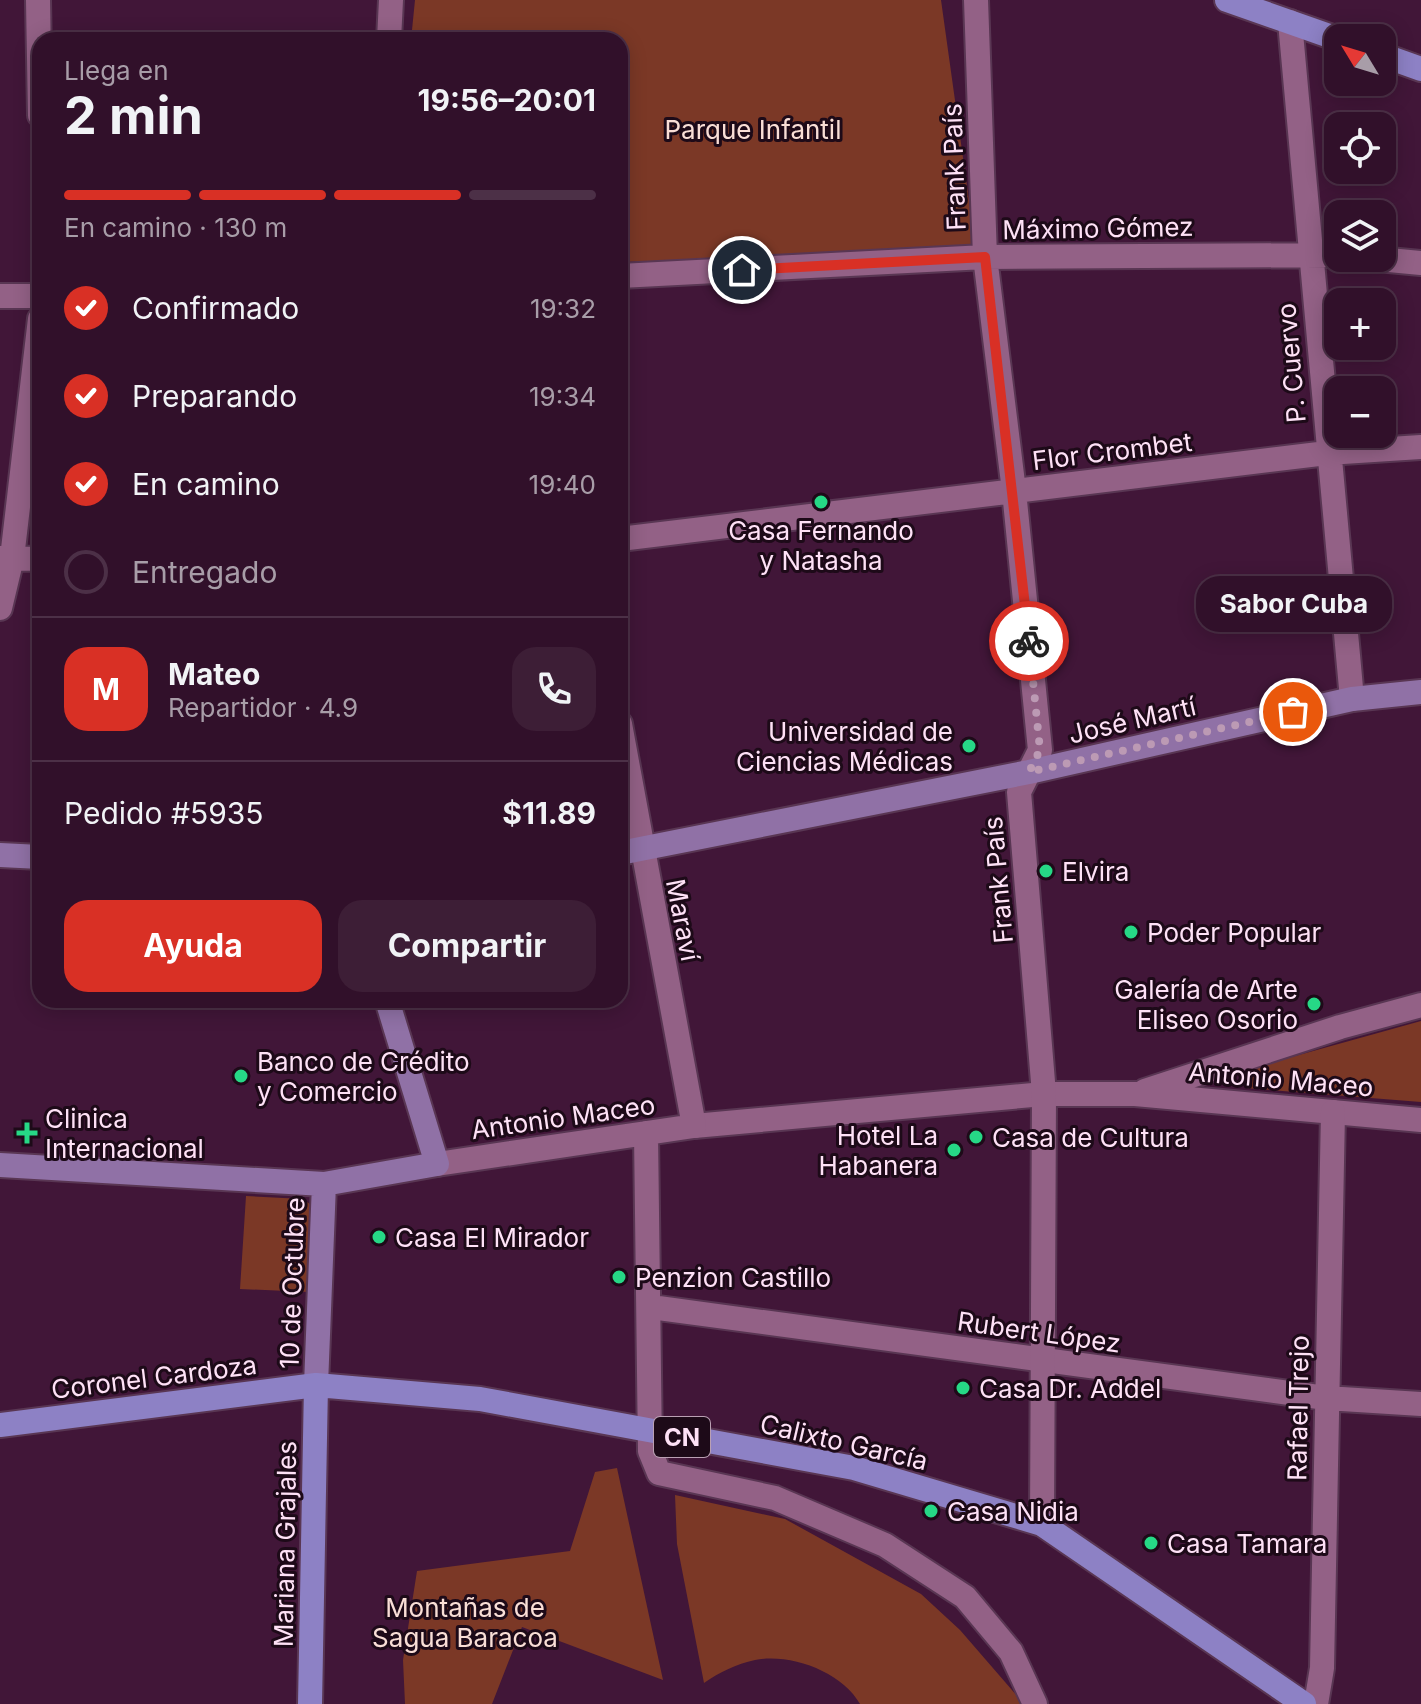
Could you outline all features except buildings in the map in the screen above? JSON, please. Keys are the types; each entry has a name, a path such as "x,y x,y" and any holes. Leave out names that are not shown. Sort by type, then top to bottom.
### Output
{"main road":[{"path":"1227,0 1324,34"},
{"path":"1396,60 1421,69"},
{"name":"José Martí","path":"630,852 1029,772 1352,699 1421,692"},
{"path":"0,855 32,857"},
{"path":"389,1008 437,1164"},
{"name":"Antonio Maceo","path":"0,1165 324,1184 437,1164"},
{"name":"10 de Octubre","path":"316,1385 324,1184"},
{"name":"Coronel Cardoza","path":"0,1425 316,1385"},
{"name":"Calixto García","path":"316,1385 480,1399 854,1468 1042,1524 1304,1704"},
{"name":"Mariana Grajales","path":"310,1704 316,1385"}],"street":[{"path":"38,0 39,32"},
{"path":"389,32 391,0"},
{"name":"Frank País","path":"976,0 985,257 1014,491 1040,750 1019,792 1044,1094 1046,1361 1042,1524"},
{"name":"P. Cuervo","path":"1290,22 1327,453 1352,699"},
{"name":"Máximo Gómez","path":"628,276 985,257 1324,254"},
{"path":"1396,261 1421,263"},
{"path":"0,296 32,296"},
{"path":"0,608 32,375"},
{"name":"Flor Crombet","path":"628,538 1327,453 1421,447"},
{"path":"6,558 32,559"},
{"name":"Maraví","path":"628,826 630,852 694,1126"},
{"name":"Antonio Maceo","path":"1135,1094 1340,1027 1421,1005"},
{"name":"Antonio Maceo","path":"437,1164 694,1126 1044,1094 1135,1094 1421,1120"},
{"name":"Rafael Trejo","path":"1316,1704 1322,1668 1333,1112"},
{"path":"646,1133 651,1307 650,1451 659,1473 775,1498 885,1545 965,1597 1011,1652 1035,1704"},
{"name":"Rubert López","path":"651,1307 1326,1398 1421,1404"}],"green space":[{"name":"Parque Infantil","path":"415,0 941,0 976,251 628,262 628,32 412,32"},
{"path":"1421,1021 1421,1102 1246,1088 1245,1070"},
{"path":"246,1196 303,1199 314,1207 309,1292 240,1289"},
{"name":"Montañas de Sagua Baracoa","path":"617,1468 663,1680 522,1627 492,1704 405,1704 403,1660 417,1571 570,1551 595,1472"},
{"path":"675,1495 785,1519 921,1594 960,1630 1024,1704 860,1704 852,1693 828,1674 784,1659 748,1662 704,1683 677,1544"}],"way so far":[{"path":"1029,641 1040,750 1029,772 1293,712"}],"place":[{"name":"Casa Fernando y Natasha","path":"821,502"},
{"name":"Sabor Cuba","path":"1293,712"},
{"name":"Universidad de Ciencias Médicas","path":"969,746"},
{"name":"Elvira","path":"1046,871"},
{"name":"Poder Popular","path":"1131,932"},
{"name":"Galería de Arte Eliseo Osorio","path":"1314,1004"},
{"name":"Banco de Crédito y Comercio","path":"241,1076"},
{"name":"Clinica Internacional","path":"27,1133"},
{"name":"Casa de Cultura","path":"976,1137"},
{"name":"Hotel La Habanera","path":"954,1150"},
{"name":"Casa El Mirador","path":"379,1237"},
{"name":"Penzion Castillo","path":"619,1277"},
{"name":"Casa Dr. Addel","path":"963,1388"},
{"name":"Casa Nidia","path":"931,1511"},
{"name":"Casa Tamara","path":"1151,1543"}],"route":[{"path":"742,270 985,257 1029,641"}]}
